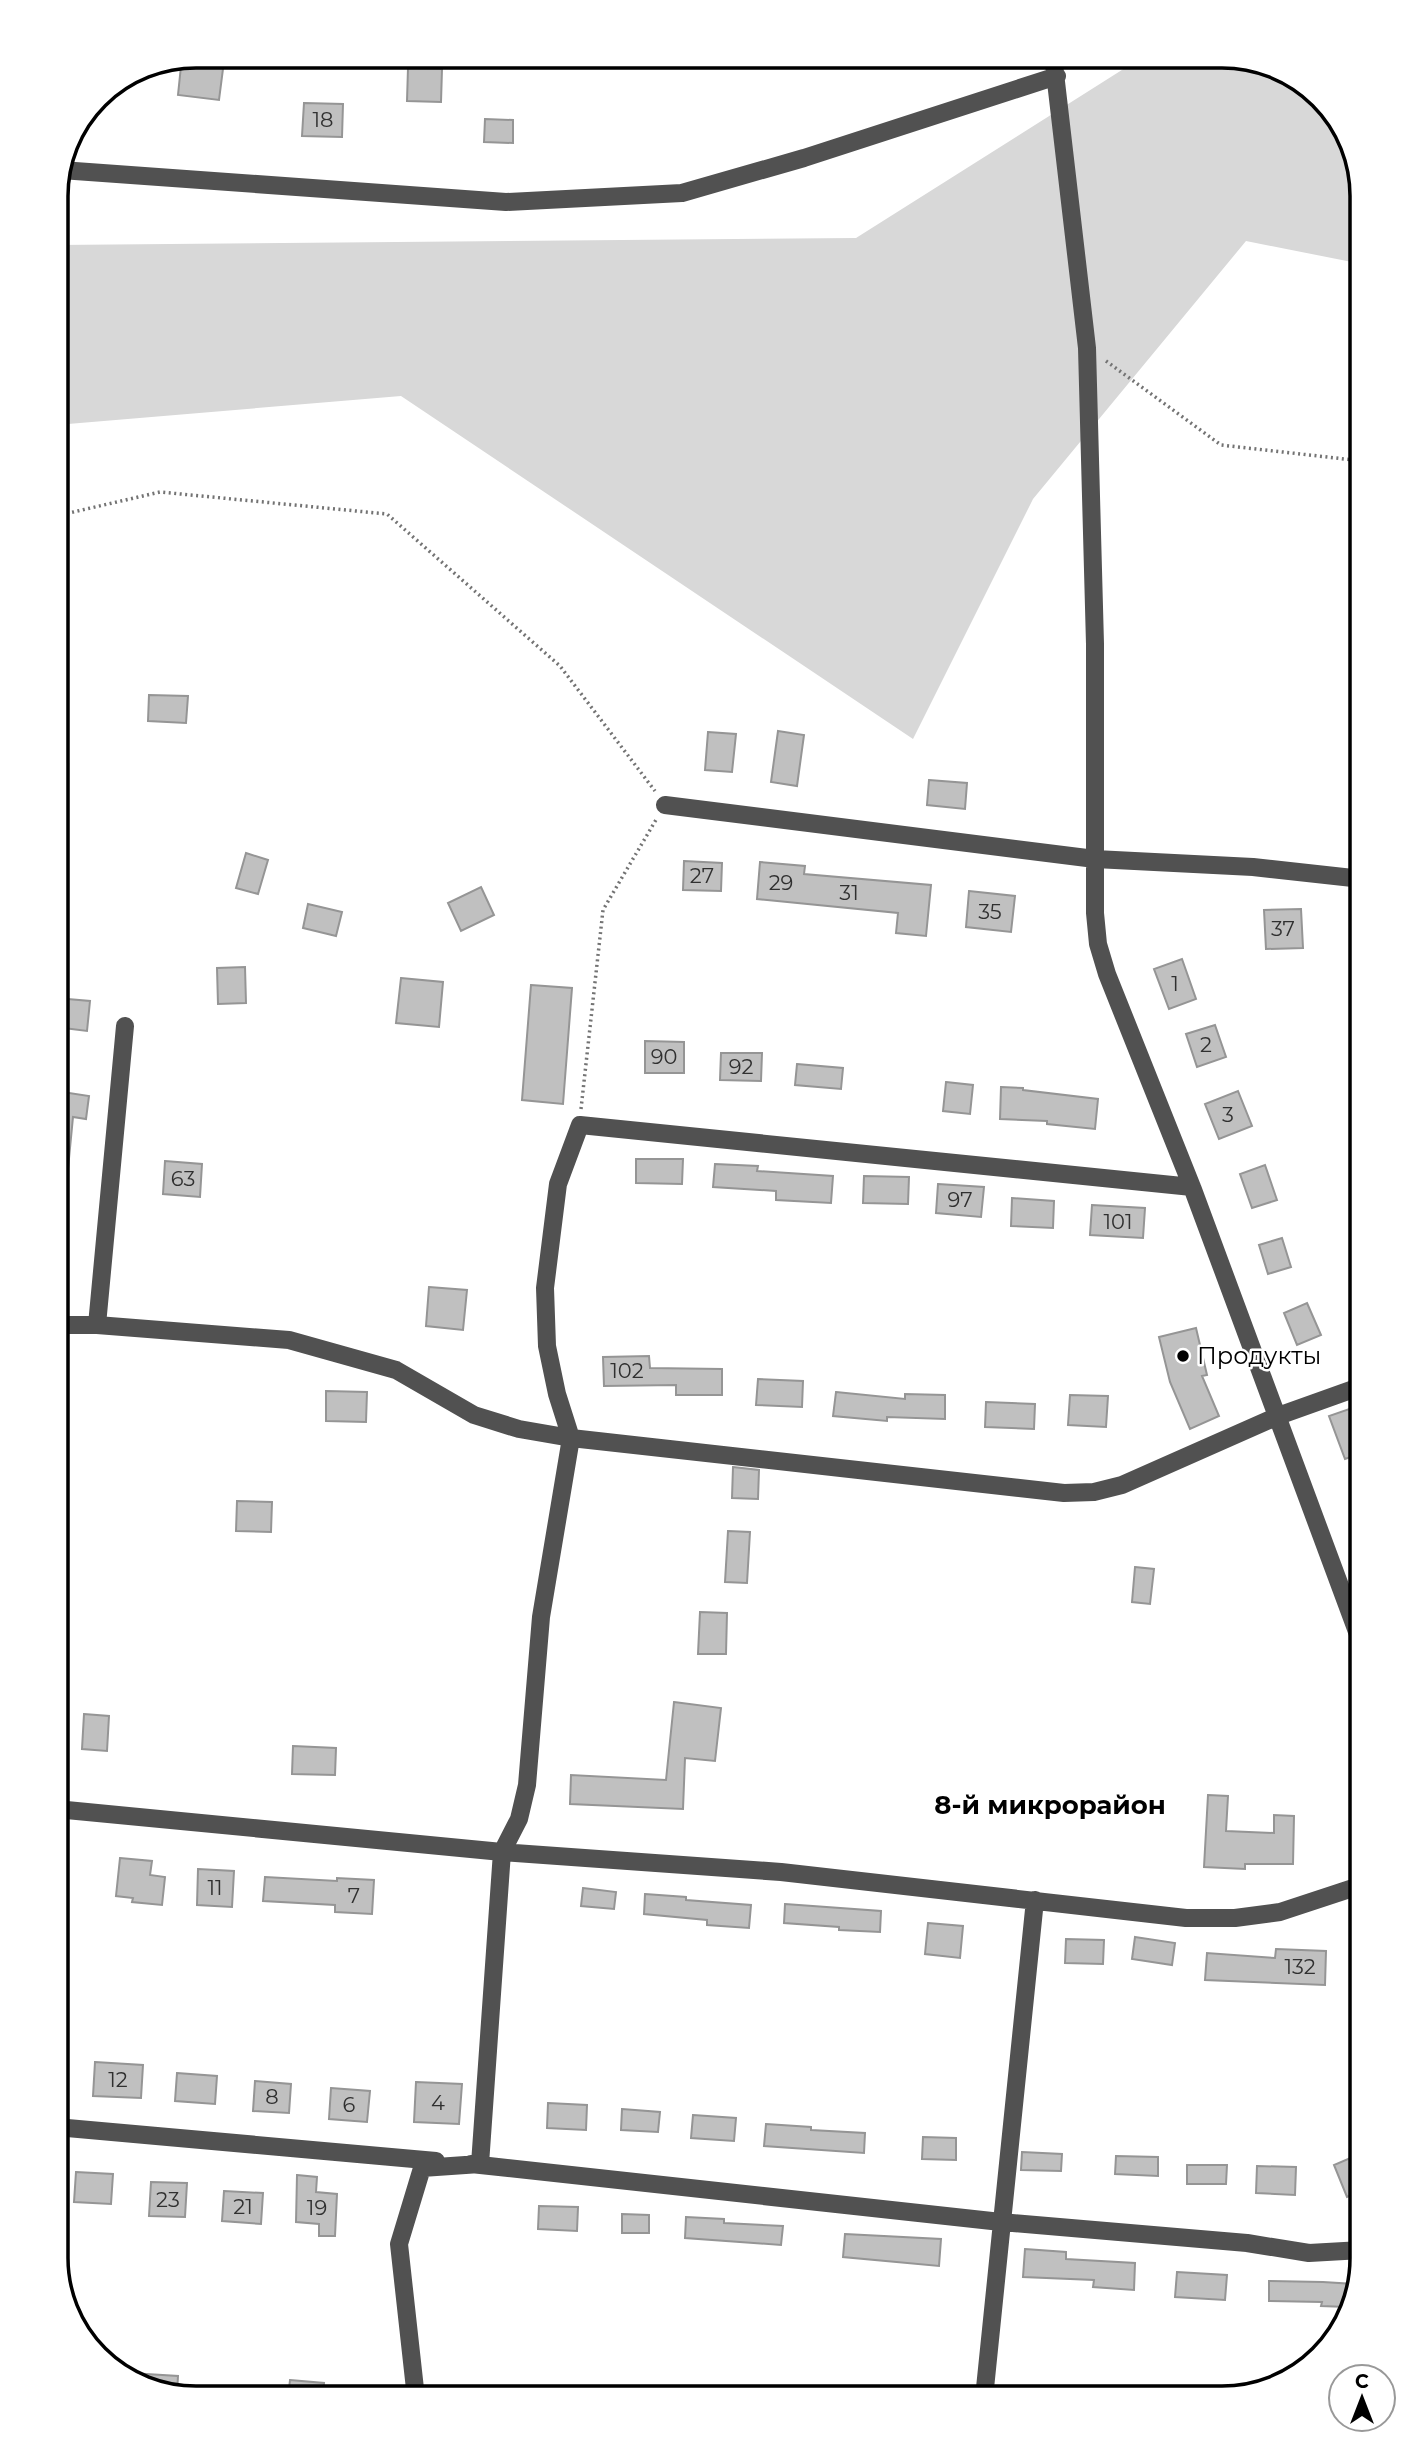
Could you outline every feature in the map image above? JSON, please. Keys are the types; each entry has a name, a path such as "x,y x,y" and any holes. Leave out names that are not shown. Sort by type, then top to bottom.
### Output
{"street":[{"path":"1056,69 1087,348 1095,644 1095,914 1098,944 1107,974 1192,1187 1350,1612"},
{"path":"71,171 506,202 682,193 804,158 1057,76"},
{"path":"665,805 1095,859 1254,867 1350,878"},
{"path":"97,1325 125,1026"},
{"path":"480,2164 502,1852 519,1819 527,1786 541,1617 571,1438 557,1394 547,1346 545,1287 558,1185 580,1125 1192,1187"},
{"path":"68,1325 289,1340 396,1370 474,1415 519,1429 571,1438 1064,1493 1094,1492 1122,1485 1278,1416 1350,1390"},
{"path":"68,1811 502,1852 781,1872 1186,1919 1235,1919 1280,1912 1350,1889"},
{"path":"985,2386 1035,1900"},
{"path":"68,2128 480,2164 1000,2222 1247,2243 1309,2253 1350,2250"},
{"path":"415,2385 399,2244 422,2168 480,2164"}],"path":[{"path":"1087,348 1221,445 1350,460"},
{"path":"69,513 160,492 387,514 559,666 665,805 603,910 580,1125"}],"shaded area":[{"path":"1123,69 1230,69 1263,75 1278,81 1306,100 1328,125 1343,155 1350,196 1350,262 1246,241 1033,499 913,739 401,396 69,424 69,245 856,238"}],"building":[{"path":"223,69 219,100 178,95 181,70"},
{"path":"408,69 442,69 441,102 407,101"},
{"path":"304,103 343,104 342,137 302,136"},
{"path":"485,119 513,120 513,143 484,142"},
{"path":"149,695 188,696 186,723 148,721"},
{"path":"778,731 804,735 797,786 771,782"},
{"path":"708,732 736,734 732,772 705,770"},
{"path":"929,780 967,783 965,809 927,805"},
{"path":"246,853 268,860 258,894 236,888"},
{"path":"684,861 722,863 721,891 683,890"},
{"path":"760,862 805,866 804,874 931,885 926,936 896,933 898,913 757,899"},
{"path":"481,887 494,915 461,931 448,903"},
{"path":"969,891 1015,896 1011,932 966,927"},
{"path":"308,904 342,912 336,936 303,928"},
{"path":"1301,909 1303,948 1266,949 1264,910"},
{"path":"1182,959 1196,999 1169,1009 1154,969"},
{"path":"245,967 246,1003 218,1004 217,968"},
{"path":"401,978 443,982 439,1027 396,1023"},
{"path":"531,985 572,988 563,1104 522,1100"},
{"path":"69,999 90,1001 87,1031 69,1029"},
{"path":"1215,1025 1226,1057 1197,1067 1186,1034"},
{"path":"645,1041 684,1042 684,1073 645,1073"},
{"path":"721,1053 762,1053 761,1081 720,1080"},
{"path":"797,1064 843,1068 841,1089 795,1085"},
{"path":"946,1082 973,1085 970,1114 943,1111"},
{"path":"1001,1087 1098,1099 1095,1129 1047,1124 1047,1121 1000,1119"},
{"path":"1238,1091 1252,1126 1219,1139 1205,1104"},
{"path":"69,1093 89,1096 86,1119 73,1117 69,1163"},
{"path":"636,1159 683,1159 682,1184 636,1183"},
{"path":"165,1161 202,1164 200,1197 163,1194"},
{"path":"715,1164 758,1166 757,1171 833,1176 831,1203 776,1200 776,1191 713,1187"},
{"path":"1265,1165 1277,1200 1252,1208 1240,1174"},
{"path":"864,1176 909,1177 908,1204 863,1203"},
{"path":"938,1184 984,1187 981,1217 936,1213"},
{"path":"1012,1198 1054,1201 1053,1228 1011,1226"},
{"path":"1092,1205 1145,1208 1143,1238 1090,1235"},
{"path":"1282,1238 1291,1267 1268,1274 1259,1245"},
{"path":"429,1287 467,1290 463,1330 426,1326"},
{"path":"1307,1303 1321,1335 1297,1345 1284,1313"},
{"path":"1196,1328 1207,1375 1202,1376 1219,1416 1190,1429 1170,1382 1159,1337"},
{"path":"649,1356 650,1368 722,1369 722,1395 676,1395 676,1385 604,1386 603,1357"},
{"path":"758,1379 803,1381 802,1407 756,1405"},
{"path":"326,1391 367,1392 366,1422 326,1421"},
{"path":"836,1392 905,1399 905,1394 945,1395 945,1419 887,1417 887,1421 833,1416"},
{"path":"1070,1395 1108,1396 1106,1427 1068,1425"},
{"path":"986,1402 1035,1404 1034,1429 985,1427"},
{"path":"1350,1409 1350,1457 1345,1459 1329,1416"},
{"path":"733,1467 759,1470 758,1499 732,1498"},
{"path":"237,1501 272,1502 271,1532 236,1531"},
{"path":"728,1531 750,1532 747,1583 725,1582"},
{"path":"1135,1567 1154,1569 1150,1604 1132,1602"},
{"path":"700,1612 727,1613 726,1654 698,1654"},
{"path":"674,1702 721,1708 715,1761 685,1758 683,1809 570,1804 571,1775 666,1780"},
{"path":"84,1714 109,1716 107,1751 82,1749"},
{"path":"293,1746 336,1748 335,1775 292,1774"},
{"path":"1208,1795 1228,1796 1226,1831 1274,1833 1274,1815 1294,1816 1293,1864 1245,1864 1245,1869 1204,1867"},
{"path":"120,1858 152,1861 150,1875 165,1877 162,1905 132,1902 133,1898 116,1896"},
{"path":"198,1869 234,1871 232,1907 197,1905"},
{"path":"265,1877 374,1880 372,1914 335,1912 335,1905 263,1901"},
{"path":"583,1888 616,1892 614,1909 581,1906"},
{"path":"645,1894 751,1905 749,1928 707,1925 707,1920 644,1914"},
{"path":"785,1904 881,1911 880,1932 784,1923"},
{"path":"928,1923 963,1926 960,1958 925,1954"},
{"path":"1135,1937 1175,1943 1172,1965 1132,1959"},
{"path":"1066,1939 1104,1940 1103,1964 1065,1963"},
{"path":"1276,1949 1326,1951 1325,1985 1205,1980 1207,1953 1275,1958"},
{"path":"95,2062 143,2065 141,2098 93,2096"},
{"path":"177,2073 217,2076 215,2104 175,2101"},
{"path":"255,2081 291,2084 289,2113 253,2111"},
{"path":"416,2082 462,2084 459,2124 414,2122"},
{"path":"331,2088 370,2091 367,2122 329,2119"},
{"path":"548,2103 587,2105 586,2130 547,2128"},
{"path":"622,2109 660,2112 658,2132 621,2130"},
{"path":"693,2115 736,2118 734,2141 691,2138"},
{"path":"766,2124 865,2133 864,2153 764,2146"},
{"path":"923,2137 956,2138 956,2160 922,2159"},
{"path":"1022,2152 1062,2154 1061,2171 1021,2170"},
{"path":"1116,2156 1158,2157 1158,2176 1115,2174"},
{"path":"1350,2158 1350,2196 1347,2197 1334,2165"},
{"path":"1187,2165 1227,2165 1226,2184 1187,2184"},
{"path":"1257,2166 1296,2167 1295,2195 1256,2193"},
{"path":"76,2172 113,2174 111,2204 74,2202"},
{"path":"297,2175 317,2177 316,2192 337,2194 335,2236 319,2236 319,2224 296,2222"},
{"path":"151,2182 187,2183 185,2217 149,2216"},
{"path":"224,2191 263,2193 261,2224 222,2221"},
{"path":"539,2206 578,2207 577,2231 538,2229"},
{"path":"622,2214 649,2215 649,2233 622,2233"},
{"path":"686,2217 724,2219 724,2223 783,2226 781,2245 685,2238"},
{"path":"845,2234 941,2239 939,2266 843,2257"},
{"path":"1025,2249 1066,2252 1066,2259 1135,2263 1134,2290 1093,2287 1094,2280 1023,2277"},
{"path":"1177,2272 1227,2275 1225,2300 1175,2297"},
{"path":"1269,2281 1347,2284 1340,2307 1321,2306 1322,2302 1269,2301"},
{"path":"142,2374 178,2376 178,2384"},
{"path":"290,2380 324,2383 324,2385 289,2385"}],"place":[{"name":"Продукты","path":"1183,1356"}],"district":[{"name":"8-й микрорайон","path":"1050,1805"}]}
